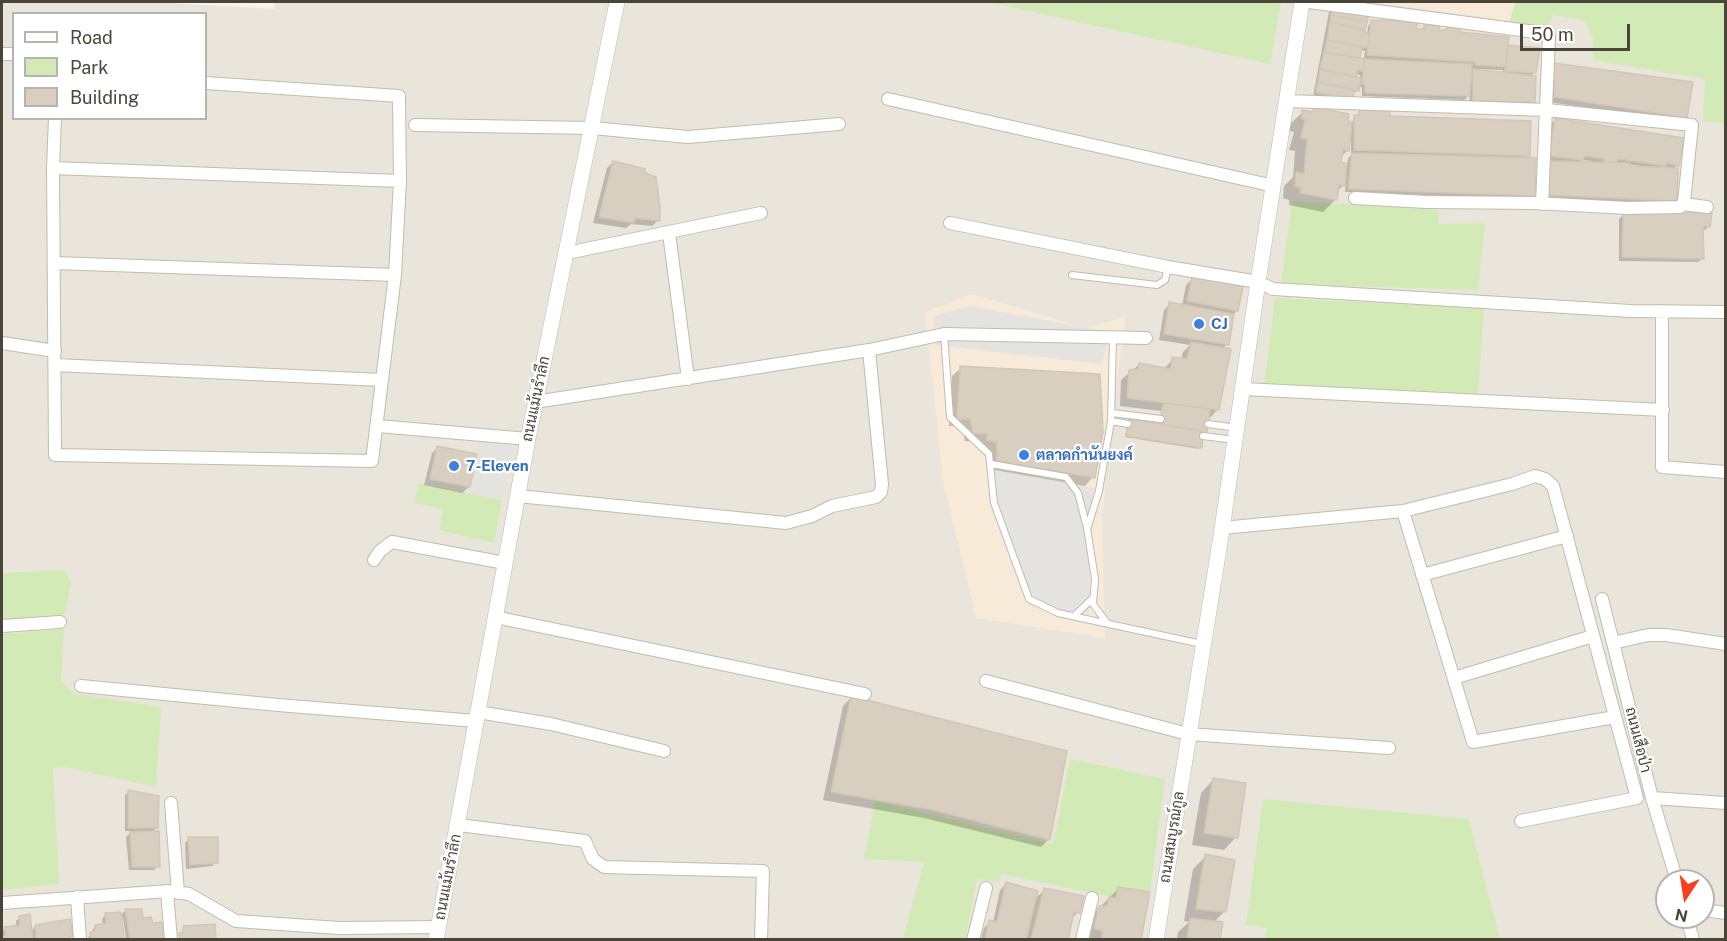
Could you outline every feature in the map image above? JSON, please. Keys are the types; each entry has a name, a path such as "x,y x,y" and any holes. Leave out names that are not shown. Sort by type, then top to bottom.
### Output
{"street":[{"name":"ถนนแม้นรำลึก","path":"437,933 459,825 535,402 617,2"},
{"name":"ถนนสมบูรณ์กูล","path":"1156,939 1222,528 1302,2"},
{"path":"1309,2 1536,33 1549,38 1542,204"},
{"path":"56,120 55,455 372,461 395,275 400,181 399,96 207,83"},
{"path":"888,99 1274,186"},
{"path":"1287,101 1547,110 1692,125 1683,204"},
{"path":"415,125 592,128 688,137 839,124"},
{"path":"54,168 400,181"},
{"path":"1355,198 1627,208 1680,207 1683,204 1707,207"},
{"path":"567,253 761,213"},
{"path":"950,223 1168,267 1258,282 1273,289 1662,311 1725,312"},
{"path":"669,233 688,379"},
{"path":"55,263 395,275"},
{"path":"1662,311 1662,467 1725,472"},
{"path":"535,402 869,350 944,334 1146,339"},
{"path":"2,343 55,351"},
{"path":"518,496 786,523 806,519 832,506 876,497 881,492 882,484 869,350"},
{"path":"55,365 382,380"},
{"path":"1243,389 1663,410"},
{"path":"378,426 528,440"},
{"path":"1222,528 1403,511 1512,484 1535,476 1545,479 1553,486 1637,798 1521,821"},
{"path":"1403,511 1473,742 1615,717"},
{"path":"1422,575 1567,536"},
{"path":"374,561 380,551 392,542 505,563"},
{"name":"ถนนเสือป่า","path":"1602,598 1674,869"},
{"path":"495,617 865,694"},
{"path":"2,626 60,622"},
{"path":"1613,643 1648,635 1666,635 1725,644"},
{"path":"1454,678 1593,636"},
{"path":"986,681 1188,734 1389,748"},
{"path":"81,686 278,705 477,716 550,724 664,751"},
{"path":"1653,798 1725,803"},
{"path":"171,803 171,939"},
{"path":"459,825 585,841 593,859 604,867 764,871 761,939"},
{"path":"973,939 986,888"},
{"path":"2,903 172,892 189,894 236,921 437,933"},
{"path":"76,897 80,939"},
{"path":"1082,939 1092,898"}],"lane":[{"path":"1072,275 1157,285 1165,280 1168,267"},
{"path":"944,334 950,417 989,454 994,503 1029,599 1058,613 1203,644"},
{"path":"1087,528 1099,491 1111,421 1113,337"},
{"path":"1112,413 1161,419"},
{"path":"1111,421 1128,424"},
{"path":"1208,424 1236,434"},
{"path":"1203,436 1236,434"},
{"path":"991,464 1066,477 1078,493 1087,528 1095,579 1093,603 1108,623"},
{"path":"1074,616 1094,598"}],"shaded area":[{"path":"2,2 151,2 275,9 274,2 1725,2 1725,939 2,940"},
{"path":"1372,2 1515,2 1510,21"},
{"name":"ตลาดกำนันยงค์","path":"972,294 1086,328 1126,317 1112,413 1102,521 1105,638 976,618 943,480 925,312"},
{"path":"970,306 1110,332 1102,364 935,345 934,316"},
{"path":"479,441 514,447 502,500 471,494 470,487"},
{"path":"986,468 1094,488 1089,614 1029,606"}],"green space":[{"path":"987,2 1281,2 1270,64"},
{"path":"1515,2 1725,2 1725,123 1703,121 1705,79 1593,60 1593,39 1584,20 1552,15 1547,30 1510,21"},
{"path":"1292,201 1439,210 1438,224 1485,223 1478,290 1281,284"},
{"path":"1275,298 1484,308 1478,394 1264,387"},
{"path":"419,483 502,500 494,543 439,530 443,509 414,503"},
{"path":"64,570 71,582 65,615 2,620 2,573"},
{"path":"64,629 61,681 75,694 161,707 156,787 65,767 53,768 59,884 2,890 2,634"},
{"path":"1070,759 1165,779 1150,892 1118,887 1116,898 1001,874 999,882 977,879 965,939 903,939 924,862 864,859 875,801 1053,844"},
{"path":"1263,799 1469,819 1500,939 1265,939 1267,928 1246,925"}],"building":[{"path":"1333,6 1369,13 1367,22 1331,15"},
{"path":"1331,15 1367,22 1365,30 1330,22"},
{"path":"1371,20 1418,21 1416,29 1425,29 1424,24 1439,26 1439,30 1446,30 1447,27 1460,28 1460,32 1509,37 1506,67 1475,65 1475,62 1367,55"},
{"path":"1330,22 1365,30 1365,33 1370,34 1368,48 1327,40"},
{"path":"1327,40 1362,47 1360,58 1324,52"},
{"path":"1508,45 1540,48 1536,73 1505,71"},
{"path":"1324,52 1364,59 1363,71 1358,70 1356,77 1320,69"},
{"path":"1364,59 1472,64 1470,96 1365,93 1365,84 1362,84"},
{"path":"1554,63 1693,82 1687,118 1554,97 1555,82 1552,81"},
{"path":"1320,69 1361,78 1359,91 1318,82"},
{"path":"1473,69 1536,76 1535,102 1473,101"},
{"path":"1318,82 1354,90 1352,100 1316,92"},
{"path":"1314,107 1349,114 1348,121 1352,122 1349,151 1343,150 1341,162 1347,164 1345,186 1339,185 1337,200 1300,193 1301,188 1295,186 1296,172 1304,174 1307,139 1301,138 1305,120 1302,119 1302,110 1313,112"},
{"path":"1359,109 1390,110 1390,116 1531,121 1530,156 1354,150 1354,115 1359,115"},
{"path":"1555,118 1684,138 1679,166 1618,159 1617,162 1604,162 1605,159 1585,156 1583,160 1549,156"},
{"path":"1352,153 1536,158 1535,196 1348,189"},
{"path":"613,161 645,169 645,173 656,177 660,221 635,218 634,223 599,217"},
{"path":"1549,161 1629,163 1630,166 1678,168 1677,201 1546,195"},
{"path":"1623,213 1712,213 1710,227 1703,226 1704,259 1622,257"},
{"path":"1200,276 1243,286 1238,311 1187,301 1192,277 1199,278"},
{"name":"CJ","path":"1169,302 1234,314 1229,345 1164,334"},
{"path":"1191,342 1231,349 1219,410 1127,398 1129,370 1138,369 1139,363 1171,369 1172,357 1187,359"},
{"path":"960,366 1100,374 1103,432 1095,478 997,461 997,442 986,440 988,434 973,433 970,419 957,419"},
{"path":"1163,403 1210,409 1207,432 1160,424"},
{"path":"1129,419 1203,431 1202,448 1126,436"},
{"name":"7-Eleven","path":"437,446 477,454 470,487 430,479"},
{"path":"851,696 1067,751 1050,840 933,810 831,792"},
{"path":"1213,778 1246,783 1238,838 1204,833"},
{"path":"128,790 159,796 158,828 128,828"},
{"path":"159,831 160,867 132,867 130,832"},
{"path":"188,837 218,837 218,863 190,865"},
{"path":"1205,854 1235,860 1226,912 1196,909"},
{"path":"1006,882 1038,891 1026,940 985,940 989,920 997,922"},
{"path":"1118,887 1150,892 1141,940 1102,940 1102,931 1094,928 1099,906 1107,906 1109,897 1116,898"},
{"path":"1044,888 1084,896 1080,913 1074,912 1068,940 1031,940"},
{"path":"125,909 142,909 143,918 151,917 153,923 162,922 163,940 130,940"},
{"path":"121,912 124,940 91,940 90,932 95,931 95,925 106,923 105,913"},
{"path":"30,914 33,940 2,940 2,936 6,935 4,927 20,925 19,916"},
{"path":"1190,918 1223,922 1220,940 1187,940"},
{"path":"70,919 73,936 69,937 69,940 36,940 35,925"},
{"path":"215,924 216,940 180,940 179,933 183,932 183,926"}],"place":[{"name":"CJ","path":"1199,324"},
{"name":"ตลาดกำนันยงค์","path":"1024,455"},
{"name":"7-Eleven","path":"454,466"}]}
